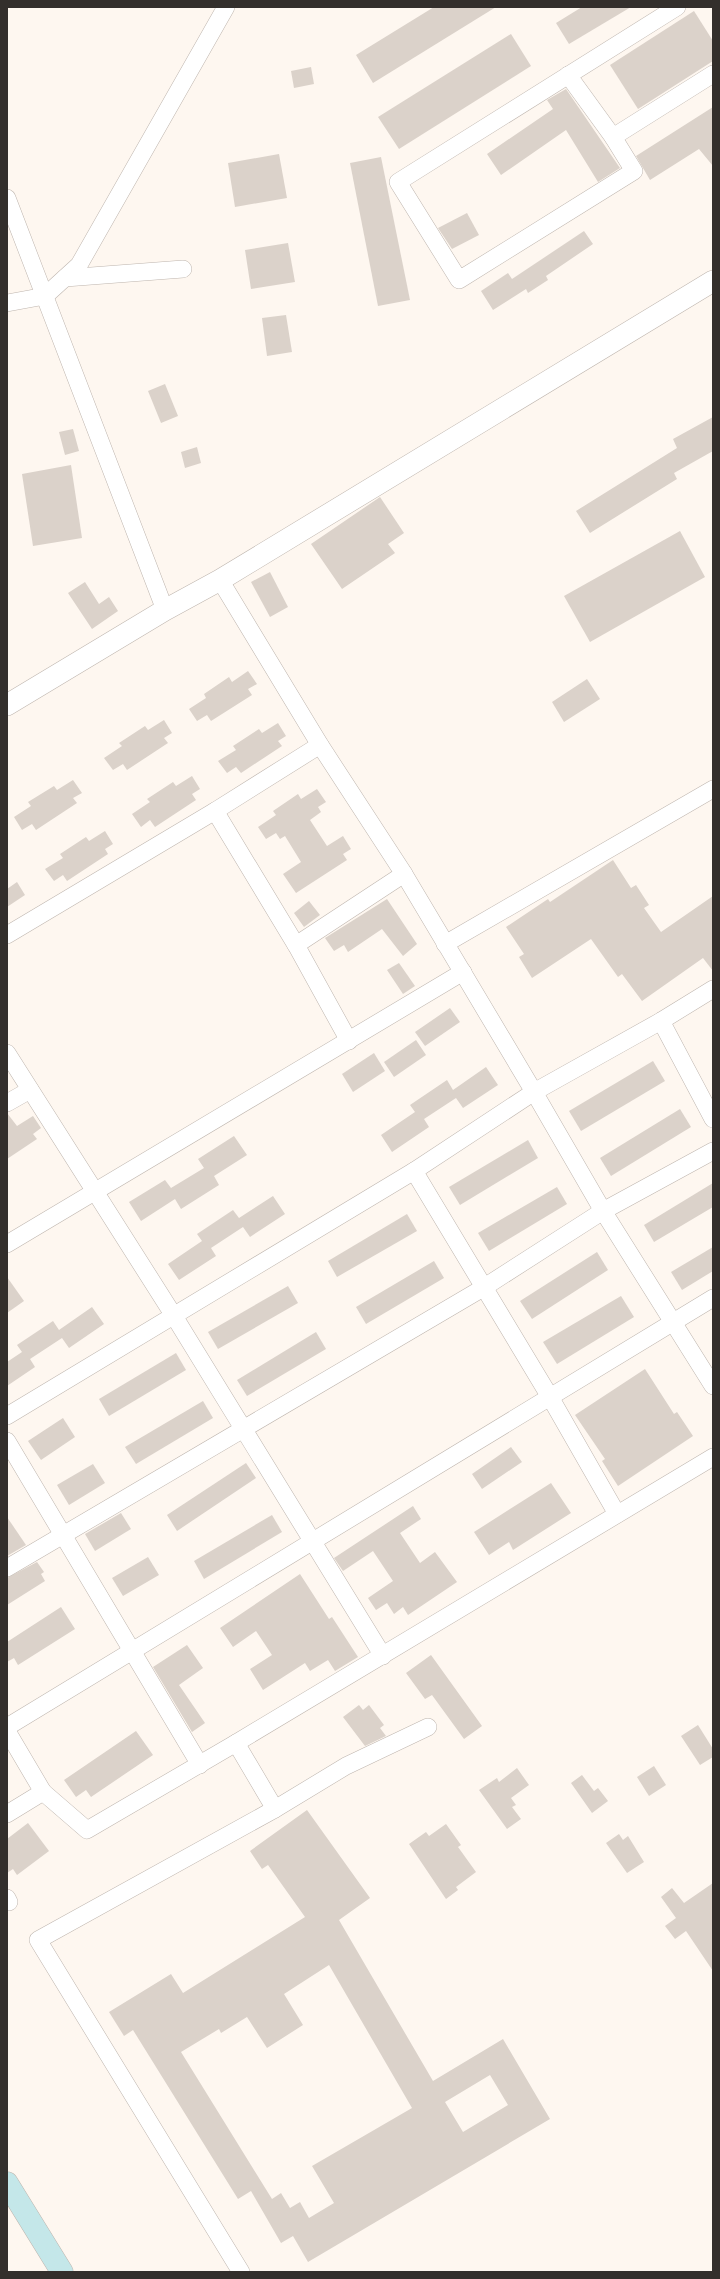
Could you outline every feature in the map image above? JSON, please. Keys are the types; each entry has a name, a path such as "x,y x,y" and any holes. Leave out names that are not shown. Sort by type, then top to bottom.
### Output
{"main road":[{"path":"8,2187 62,2272"}],"street":[{"path":"7,303 45,296 79,265 226,7"},
{"path":"568,75 613,136 634,171 459,280 398,182 568,75 677,7"},
{"path":"613,136 713,74"},
{"path":"7,198 165,610"},
{"path":"65,278 183,269"},
{"path":"7,705 165,610 220,580 713,281"},
{"path":"220,580 320,745 404,874 603,1211 713,1386"},
{"path":"7,935 215,811 320,745"},
{"path":"445,944 713,789"},
{"path":"215,811 296,945 349,1041"},
{"path":"296,945 404,874"},
{"path":"7,1244 463,972"},
{"path":"7,1416 414,1171 534,1092 661,1021 713,989"},
{"path":"661,1021 713,1119"},
{"path":"7,1054 174,1316 314,1541 383,1656"},
{"path":"7,1103 30,1090"},
{"path":"7,1568 483,1288 603,1211 713,1151"},
{"path":"414,1171 483,1288 550,1397 617,1514"},
{"path":"713,1298 132,1651 8,1735 44,1792 87,1830 200,1765 383,1656 713,1457"},
{"path":"7,1441 200,1765"},
{"path":"241,2272 38,1940 275,1809 346,1766 428,1727"},
{"path":"236,1743 275,1809"},
{"path":"7,1814 44,1792"}],"building":[{"path":"434,7 496,7 373,83 356,55"},
{"path":"582,7 631,7 569,44 556,23"},
{"path":"694,11 713,41 713,61 638,109 610,65"},
{"path":"511,34 531,66 399,149 378,117"},
{"path":"311,67 314,84 294,88 291,71"},
{"path":"566,89 620,168 598,182 566,130 501,175 487,154 553,109 547,100"},
{"path":"713,107 713,166 699,149 650,180 636,156"},
{"path":"279,154 287,198 235,207 228,163"},
{"path":"381,157 410,300 378,306 350,163"},
{"path":"467,213 479,235 452,249 438,228"},
{"path":"584,231 593,244 546,276 548,280 528,293 526,289 493,310 481,291 508,273 512,279"},
{"path":"288,243 295,282 251,289 245,250"},
{"path":"286,315 292,352 267,356 262,318"},
{"path":"165,384 178,416 161,423 148,391"},
{"path":"713,417 713,451 674,473 677,479 590,533 576,511 677,448 673,439"},
{"path":"73,429 79,451 65,455 59,432"},
{"path":"197,447 201,463 185,468 181,452"},
{"path":"71,465 82,538 33,546 22,474"},
{"path":"380,497 404,533 388,544 395,553 342,589 311,544"},
{"path":"680,531 705,577 590,642 564,596"},
{"path":"270,572 288,607 270,617 251,582"},
{"path":"85,582 99,604 109,597 118,611 92,629 68,593"},
{"path":"248,671 257,684 248,689 252,695 211,721 207,715 197,721 189,709 206,698 204,694 229,677 232,682"},
{"path":"587,679 600,699 564,722 552,702"},
{"path":"164,720 172,733 164,738 168,743 127,770 123,764 113,770 104,758 122,746 119,743 145,726 148,730"},
{"path":"278,723 286,736 278,741 282,746 241,773 236,767 227,773 218,761 236,750 233,746 259,729 262,733"},
{"path":"192,776 200,789 192,794 196,800 155,827 150,820 141,827 132,814 150,802 147,799 173,782 176,786"},
{"path":"73,780 82,793 73,798 77,803 36,830 32,824 22,830 14,817 31,806 28,802 54,786 57,790"},
{"path":"317,789 326,802 318,807 321,812 310,820 327,846 343,836 351,849 343,854 347,860 296,893 283,874 301,862 285,836 280,839 276,833 266,839 258,827 276,815 273,811 298,794 301,799"},
{"path":"105,831 113,844 105,849 108,854 67,881 63,875 54,881 45,869 63,858 60,854 86,837 89,841"},
{"path":"613,860 631,888 636,885 649,905 644,908 661,932 713,896 713,971 703,958 642,1001 622,974 618,977 591,939 532,978 519,957 524,954 506,927 548,899 550,902"},
{"path":"17,882 25,895 7,907 7,889"},
{"path":"387,899 417,944 403,956 382,929 348,952 344,945 334,951 325,938"},
{"path":"309,901 320,915 304,927 294,913"},
{"path":"399,963 415,986 403,994 387,970"},
{"path":"450,1008 460,1022 425,1046 415,1032"},
{"path":"416,1040 426,1055 394,1077 384,1062"},
{"path":"374,1053 385,1071 353,1092 342,1074"},
{"path":"653,1061 665,1081 581,1131 569,1111"},
{"path":"486,1067 498,1085 463,1108 456,1098 424,1119 429,1127 392,1152 381,1135 415,1112 410,1105 447,1080 453,1090"},
{"path":"680,1109 691,1127 611,1176 600,1158"},
{"path":"7,1113 17,1126 33,1116 41,1128 33,1134 37,1139 7,1159"},
{"path":"234,1136 247,1155 214,1176 219,1185 181,1209 175,1199 141,1221 129,1202 165,1180 171,1188 204,1168 198,1159"},
{"path":"528,1140 538,1158 460,1205 449,1187"},
{"path":"713,1183 713,1207 654,1242 644,1225"},
{"path":"557,1187 567,1204 489,1251 478,1233"},
{"path":"273,1196 285,1214 250,1237 243,1227 211,1248 216,1256 179,1280 168,1264 202,1241 197,1234 233,1210 239,1218"},
{"path":"407,1214 417,1231 337,1277 328,1261"},
{"path":"713,1247 713,1271 682,1290 671,1272"},
{"path":"597,1252 608,1270 532,1319 520,1301"},
{"path":"434,1261 444,1278 366,1324 356,1307"},
{"path":"7,1277 24,1301 7,1313"},
{"path":"288,1286 298,1303 218,1349 208,1332"},
{"path":"621,1296 634,1317 557,1364 543,1342"},
{"path":"92,1307 104,1324 69,1348 62,1338 30,1359 35,1367 7,1386 7,1362 22,1352 17,1345 53,1321 59,1330"},
{"path":"316,1332 326,1349 247,1396 237,1380"},
{"path":"176,1353 186,1370 109,1416 99,1399"},
{"path":"645,1369 674,1414 677,1412 693,1436 618,1486 602,1461 605,1459 575,1415"},
{"path":"203,1401 213,1418 136,1464 125,1447"},
{"path":"63,1418 75,1437 41,1460 28,1441"},
{"path":"511,1447 522,1462 482,1489 472,1474"},
{"path":"246,1463 256,1478 177,1531 167,1515"},
{"path":"93,1464 105,1483 69,1505 57,1485"},
{"path":"551,1483 571,1513 513,1550 509,1542 489,1555 474,1532"},
{"path":"413,1506 421,1519 400,1533 420,1563 435,1552 457,1582 408,1615 403,1607 394,1614 387,1603 376,1610 368,1598 393,1581 373,1551 343,1571 334,1558"},
{"path":"121,1513 131,1529 95,1551 85,1534"},
{"path":"272,1515 282,1532 204,1579 194,1561"},
{"path":"7,1517 26,1545 7,1556"},
{"path":"148,1557 159,1575 123,1596 112,1578"},
{"path":"37,1562 44,1572 41,1574 45,1581 7,1605 7,1578"},
{"path":"300,1574 329,1619 332,1617 358,1657 335,1671 328,1660 310,1671 305,1663 263,1690 250,1669 272,1655 256,1631 233,1647 220,1628"},
{"path":"61,1607 75,1629 18,1665 14,1658 7,1662 7,1642"},
{"path":"187,1645 203,1668 179,1685 205,1723 192,1732 153,1667"},
{"path":"431,1655 482,1726 464,1739 432,1695 425,1699 406,1673"},
{"path":"359,1705 363,1710 369,1705 384,1725 380,1728 386,1736 365,1746 343,1717"},
{"path":"698,1725 713,1749 713,1757 700,1765 681,1736"},
{"path":"136,1731 153,1755 91,1797 86,1790 76,1797 64,1780"},
{"path":"654,1766 666,1785 649,1796 637,1777"},
{"path":"517,1768 529,1785 511,1798 516,1805 512,1807 521,1819 507,1829 479,1790 497,1778 499,1782"},
{"path":"582,1775 594,1791 598,1788 608,1801 592,1813 571,1783"},
{"path":"307,1810 370,1898 339,1920 433,2081 503,2039 550,2119 308,2262 293,2236 281,2243 251,2191 238,2199 133,2030 124,2036 109,2012 171,1974 183,1993 305,1917 268,1865 262,1869 250,1851","holes":["329,1965 412,2108 312,2166 334,2203 309,2218 300,2202 290,2208 281,2193 272,2199 181,2052 219,2029 221,2033 247,2017 267,2048 303,2025 284,1994","490,2075 508,2105 463,2132 445,2102"]},
{"path":"28,1823 49,1851 17,1875 13,1869 7,1873 7,1839"},
{"path":"446,1824 461,1845 458,1847 476,1872 456,1887 458,1890 446,1899 409,1844 426,1832 429,1836"},
{"path":"619,1834 623,1840 628,1836 644,1862 627,1873 606,1843"},
{"path":"713,1883 713,1971 686,1931 675,1939 665,1926 676,1918 661,1897 672,1888 684,1903"}]}
